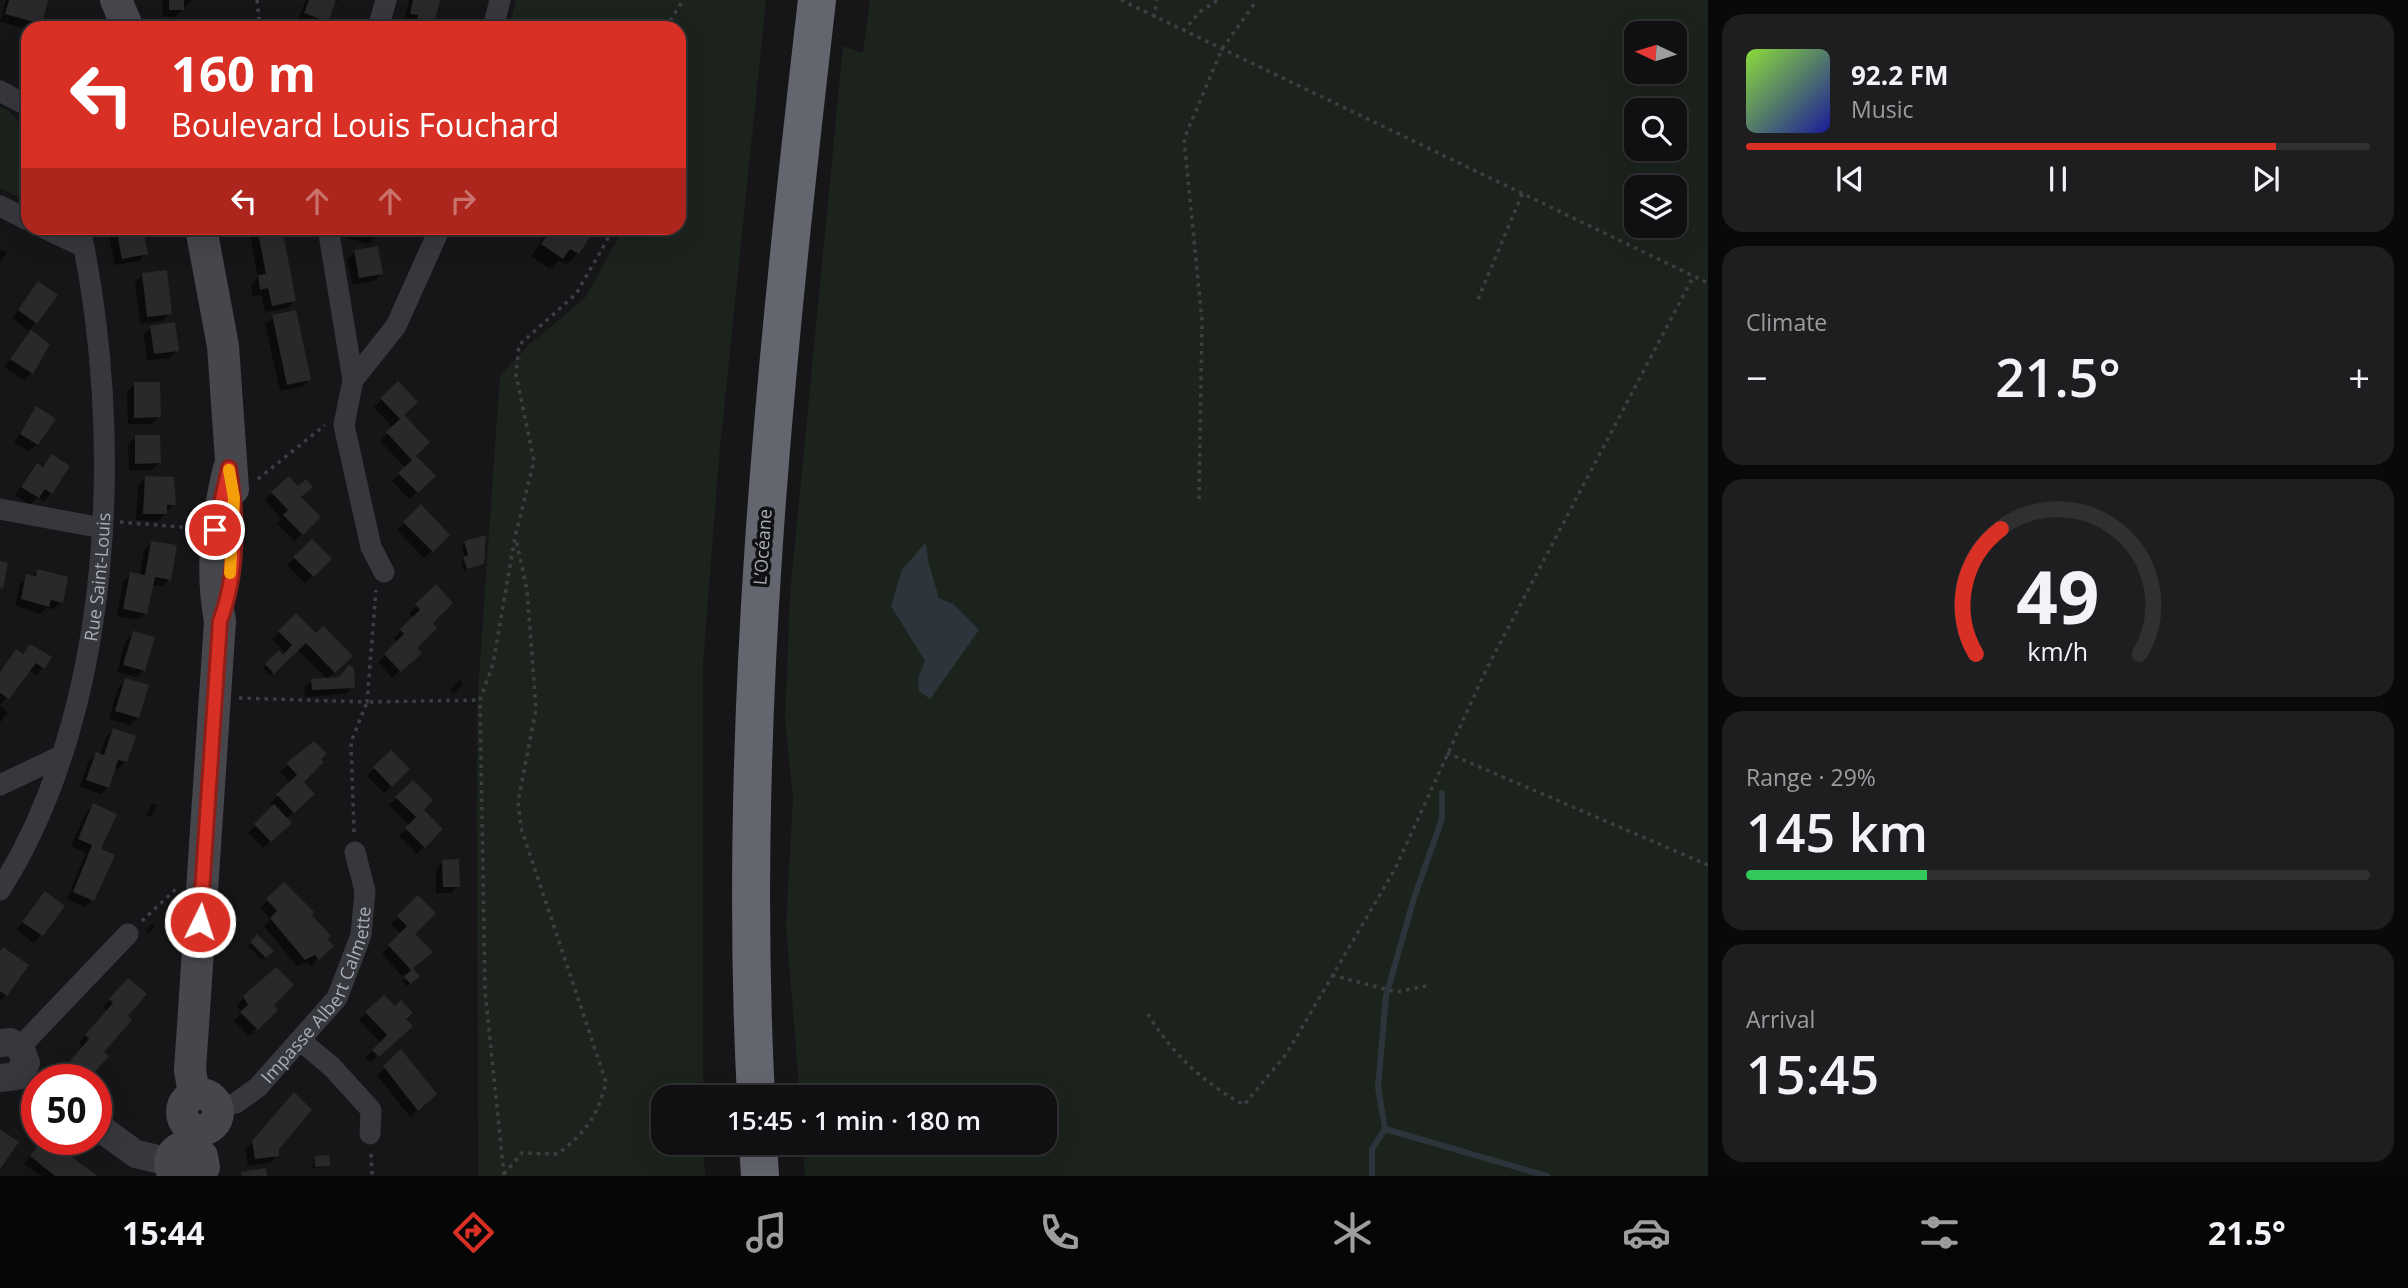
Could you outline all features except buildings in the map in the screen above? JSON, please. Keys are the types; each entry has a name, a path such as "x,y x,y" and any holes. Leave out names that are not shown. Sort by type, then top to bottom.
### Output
{"highway":[{"name":"L’Océane","path":"730,1085 725,837 732,635 760,286 792,0"},
{"name":"L’Océane","path":"755,1085 751,826 760,584 777,367 817,0"},
{"path":"733,1155 734,1176"},
{"path":"759,1155 760,1176"}],"main road":[{"path":"116,0 125,21"},
{"path":"202,235 223,346 238,477 226,606 220,621"},
{"path":"192,1141 190,1070 220,621 215,530 238,477"}],"street":[{"path":"380,21 386,0"},
{"path":"495,21 500,0"},
{"path":"0,91 21,102"},
{"path":"0,206 21,216"},
{"path":"329,235 353,380 344,425 371,547 384,572"},
{"path":"353,380 396,326 437,235"},
{"name":"Rue Saint-Louis","path":"1,888 39,815 61,756 85,667 103,524 104,419 92,285 82,237"},
{"path":"0,509 103,524"},
{"path":"0,785 61,756"},
{"name":"Impasse Albert Calmette","path":"192,1141 247,1096 301,1041 337,998 361,935 365,891 355,852"},
{"path":"16,1065 128,934"},
{"path":"301,1041 332,1067 371,1110 370,1134"},
{"path":"112,1137 136,1154 192,1141"}],"path":[{"path":"257,0 259,21"},
{"path":"670,21 683,0"},
{"path":"1121,0 1708,283"},
{"path":"1154,18 1157,0"},
{"path":"1183,31 1201,11 1218,0"},
{"path":"1199,499 1202,321 1184,139 1222,49 1257,0"},
{"path":"1478,299 1523,192"},
{"path":"504,1175 485,991 480,700 493,664 515,537 534,461 516,375 519,345 576,294 610,235"},
{"path":"1148,1014 1167,1045 1223,1093 1244,1105 1287,1053 1395,869 1487,668 1693,277"},
{"path":"238,477 321,425 344,425"},
{"path":"103,524 215,530"},
{"path":"504,1175 522,1153 558,1154 584,1133 599,1111 606,1082 521,828 519,802 536,709 527,590 515,537"},
{"path":"355,852 351,742 367,702 373,596 384,572"},
{"path":"233,698 367,702 480,700"},
{"path":"1447,753 1708,865"},
{"path":"128,934 175,889 203,873"},
{"path":"1332,975 1392,991 1431,985"}],"shaded area":[{"path":"516,0 766,0 719,458 703,664 703,1085 651,1085 651,1155 704,1155 705,1176 478,1176 477,706 500,375 529,345 585,298 620,235 686,235 686,21 511,21"},
{"path":"870,0 1708,0 1708,1176 805,1176 804,1155 1057,1155 1057,1085 799,1085 786,926 793,798 785,720 790,595 843,46 863,53"},
{"path":"0,107 8,110 21,124 21,198 0,188"},
{"path":"926,542 928,561 939,598 953,604 979,630 930,699 919,691 918,678 925,661 891,606 902,570"}],"waterway":[{"path":"1442,793 1442,819 1414,898 1386,996 1378,1087 1385,1129 1547,1176"},
{"path":"1372,1176 1372,1149 1385,1129"}],"slow traffic":[{"path":"229,470 234,498 234,540 230,573"}],"route":[{"path":"200,922 220,621 226,606 234,540 234,498 229,468 215,530"}]}
